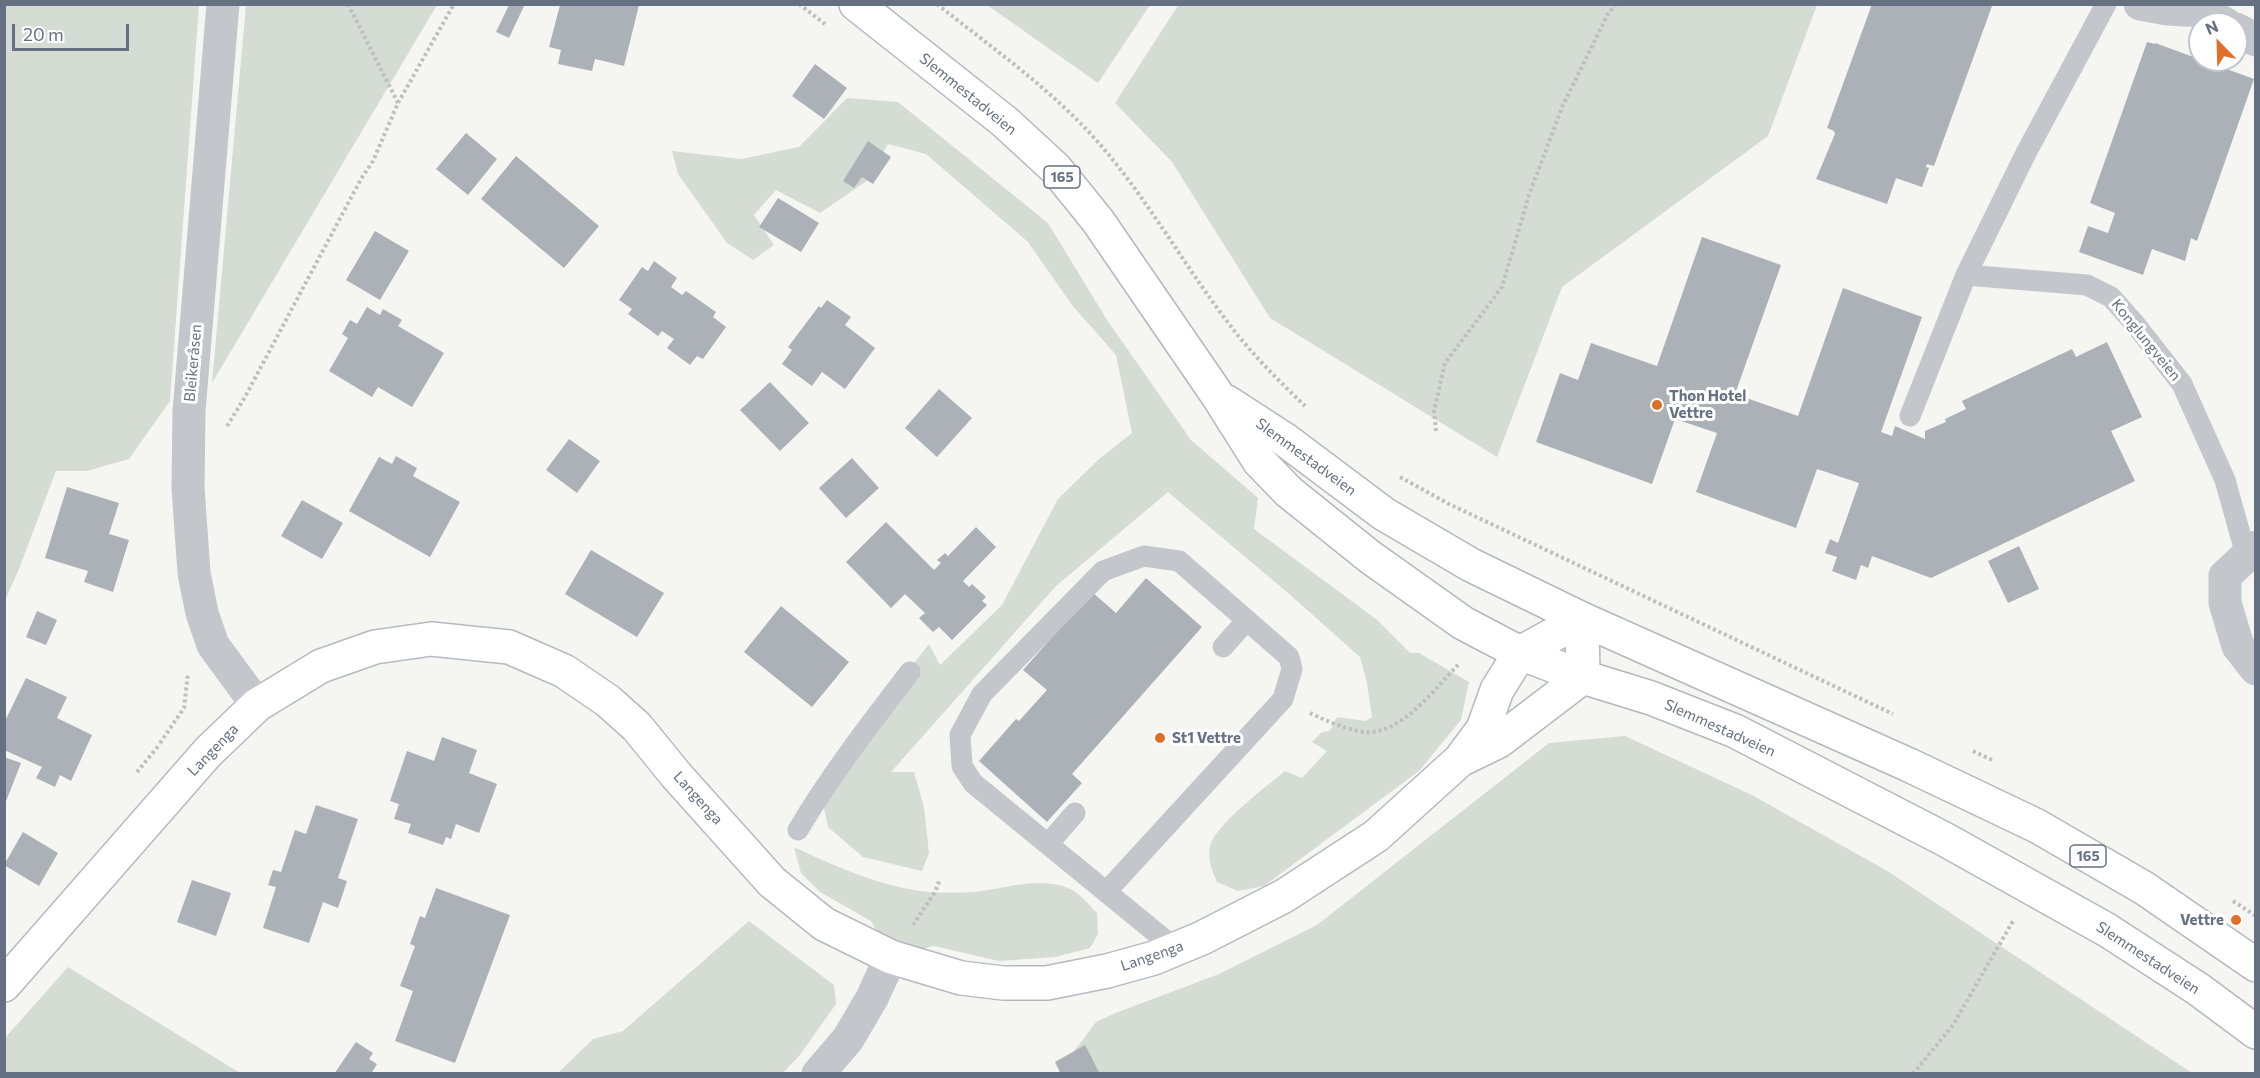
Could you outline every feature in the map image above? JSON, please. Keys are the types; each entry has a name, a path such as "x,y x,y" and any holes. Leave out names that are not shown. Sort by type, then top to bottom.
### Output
{"main road":[{"name":"Slemmestadveien","path":"856,4 1005,122 1056,169 1098,221 1218,396 1259,461 1288,492 1319,519 1463,623 1520,653 1583,677 1651,698 1735,731 1946,840 2107,930 2198,990 2256,1032"},
{"name":"Slemmestadveien","path":"1218,396 1284,439 1384,514 1471,565 1582,619 1909,765 2037,826 2144,888 2256,965"},
{"name":"Langenga","path":"4,986 208,752 257,705 321,666 375,647 431,639 509,647 564,671 608,701 637,727 676,775 772,882 824,924 891,957 961,978 1003,983 1047,983 1107,971 1154,958 1176,949 1284,896 1376,836 1460,760 1483,729 1497,690 1520,653 1582,619"},
{"path":"1582,619 1583,677"},
{"name":"Langenga","path":"1460,760 1499,741 1583,677"}],"street":[{"name":"Bleikeråsen","path":"223,4 189,411 188,488 194,573 202,613 213,645 257,705"},
{"path":"2140,4 2205,12"},
{"name":"Konglungveien","path":"2251,551 2225,576 2225,603 2238,646 2256,669"},
{"path":"818,1074 848,1039 872,998 891,957"}],"lane":[{"path":"1910,416 1966,275 2026,153 2106,4"},
{"name":"Konglungveien","path":"1966,275 2087,285 2111,297 2182,384 2225,480 2251,551"},
{"path":"1106,892 1283,699 1292,669 1289,657 1179,561 1144,556 1103,571 982,694 960,735 962,766 973,783 1048,844 1106,892 1176,949"},
{"path":"1223,647 1247,620"},
{"path":"798,830 843,760 910,672"},
{"path":"1048,844 1075,813"}],"path":[{"path":"348,4 398,103"},
{"path":"226,428 245,397 361,179 373,161 398,103 454,4"},
{"path":"937,4 1052,95 1096,140 1144,201 1237,333 1307,407"},
{"path":"1436,431 1434,411 1445,363 1502,287 1529,195 1563,105 1608,14 1616,4"},
{"path":"1394,473 1449,504 1901,718"},
{"path":"1283,699 1333,724 1370,732 1395,725 1412,712 1458,665"},
{"path":"1966,748 1996,762"},
{"path":"891,957 936,892 940,879"},
{"path":"2228,899 2256,916"},
{"path":"2003,915 2022,926"},
{"path":"1913,1074 1953,1025 2013,921"}],"shaded area":[{"path":"5,4 199,5 170,401 129,459 87,471 56,471 5,600"},
{"path":"1179,4 1817,5 1768,136 1562,287 1497,457 1270,318 1172,162 1115,103"},
{"path":"246,5 437,5 212,383"},
{"path":"987,5 1150,5 1098,83"},
{"path":"847,98 898,102 1048,223 1107,320 1191,440 1258,498 1254,529 1376,619 1410,653 1419,653 1469,682 1461,720 1419,771 1264,886 1238,891 1217,882 1209,856 1214,837 1231,817 1285,771 1302,778 1327,751 1312,742 1322,732 1330,731 1337,717 1366,721 1372,717 1367,683 1360,657 1168,492 1056,586 891,772 914,772 924,807 929,853 922,871 863,857 828,827 821,795 859,733 929,644 940,665 1002,605 1058,499 1099,459 1132,433 1116,355 1072,305 1028,242 926,154 888,144 868,180 820,213 776,190 754,215 774,245 753,260 727,243 678,174 672,151 741,159 799,147"},
{"path":"1625,736 1752,795 1889,872 2192,1073 1057,1074 1096,1022 1219,974 1317,925 1549,743"},
{"path":"794,847 877,881 929,892 974,892 1037,883 1062,886 1077,893 1097,913 1098,934 1090,948 1055,957 999,961 934,946 891,957 871,921 820,892 801,873"},
{"path":"749,921 834,985 836,1004 799,1056 783,1073 558,1073 593,1039 623,1031"},
{"path":"68,967 240,1073 5,1073 5,1038"}],"building":[{"path":"1872,4 1987,4 1992,6 1934,166 1927,164 1926,167 1929,168 1922,187 1896,178 1887,204 1816,179 1835,134 1827,128"},
{"path":"509,5 524,6 509,38 496,32"},
{"path":"560,5 639,5 624,66 595,59 592,71 558,64 561,50 549,47"},
{"path":"2147,42 2188,55 2188,72 2235,72 2254,79 2197,241 2191,238 2185,261 2152,249 2143,275 2079,252 2088,226 2108,233 2115,213 2090,203"},
{"path":"815,64 847,88 824,119 792,96"},
{"path":"466,133 497,159 468,195 436,169"},
{"path":"868,141 891,157 873,184 862,177 854,188 843,181"},
{"path":"516,156 599,226 564,268 481,199"},
{"path":"778,198 819,223 801,252 759,227"},
{"path":"375,231 409,251 380,300 346,280"},
{"name":"Thon Hotel Vettre","path":"1702,237 1781,265 1735,394 1798,416 1843,288 1922,317 1881,432 1892,436 1895,426 1925,439 1925,431 1946,422 1945,419 1966,409 1962,401 2072,349 2076,357 2107,342 2142,417 2111,431 2135,481 1931,578 1872,556 1868,568 1861,565 1856,580 1832,571 1837,557 1825,553 1830,539 1838,543 1859,483 1817,469 1796,528 1696,492 1717,433 1675,419 1652,484 1536,442 1560,373 1578,380 1591,343 1657,366"},
{"path":"654,261 677,278 671,287 682,295 686,291 716,312 713,317 726,327 703,359 697,356 690,365 667,348 674,339 662,331 658,336 628,314 632,309 619,300 642,267 648,271"},
{"path":"827,300 851,317 845,325 875,348 845,389 822,372 812,386 782,364 792,350 788,347 819,306 821,308"},
{"path":"367,307 380,315 383,309 402,320 398,326 444,353 412,407 378,387 372,397 329,371 348,338 342,334 350,320 357,324"},
{"path":"770,382 809,423 780,451 740,410"},
{"path":"939,389 972,418 937,457 905,428"},
{"path":"569,439 600,461 577,493 546,470"},
{"path":"396,456 417,468 413,476 460,502 430,557 349,511 379,457 392,464"},
{"path":"852,458 879,488 846,518 819,488"},
{"path":"67,487 119,503 109,534 129,540 113,592 84,582 88,571 45,558"},
{"path":"302,500 343,523 322,559 281,536"},
{"path":"886,522 934,570 941,563 937,560 945,553 948,556 976,527 996,547 963,581 969,587 972,584 986,597 982,601 987,605 952,640 939,627 933,632 919,618 925,613 905,594 891,608 846,562"},
{"path":"2019,546 2039,589 2008,603 1988,561"},
{"path":"591,550 664,593 637,637 565,594"},
{"path":"1146,578 1202,627 1072,774 1082,783 1047,822 979,761 1016,719 1019,721 1047,690 1023,670 1092,592 1116,613"},
{"path":"781,606 849,662 812,707 744,652"},
{"path":"37,611 57,620 46,645 26,637"},
{"path":"26,678 67,697 57,718 92,735 71,781 60,775 55,787 36,778 42,767 4,750 4,723"},
{"path":"442,737 477,750 469,773 497,784 479,833 456,824 451,839 446,837 443,845 408,833 411,824 394,819 399,804 390,801 407,751 434,761"},
{"path":"4,757 21,763 5,804 4,804"},
{"path":"316,805 358,819 338,878 347,881 338,908 323,902 309,943 263,928 276,887 268,885 273,870 281,872 295,830 306,834"},
{"path":"23,832 58,853 39,886 4,865"},
{"path":"192,880 231,893 216,936 177,922"},
{"path":"436,888 510,915 455,1063 395,1041 413,991 400,986 415,946 410,944 420,916 425,918"},
{"path":"356,1042 373,1053 369,1059 377,1064 371,1074 334,1074"},
{"path":"1085,1045 1100,1074 1061,1074 1055,1062"}],"place":[{"name":"Thon Hotel Vettre","path":"1657,405"},
{"name":"St1 Vettre","path":"1160,738"},
{"name":"Vettre","path":"2236,920"}]}
